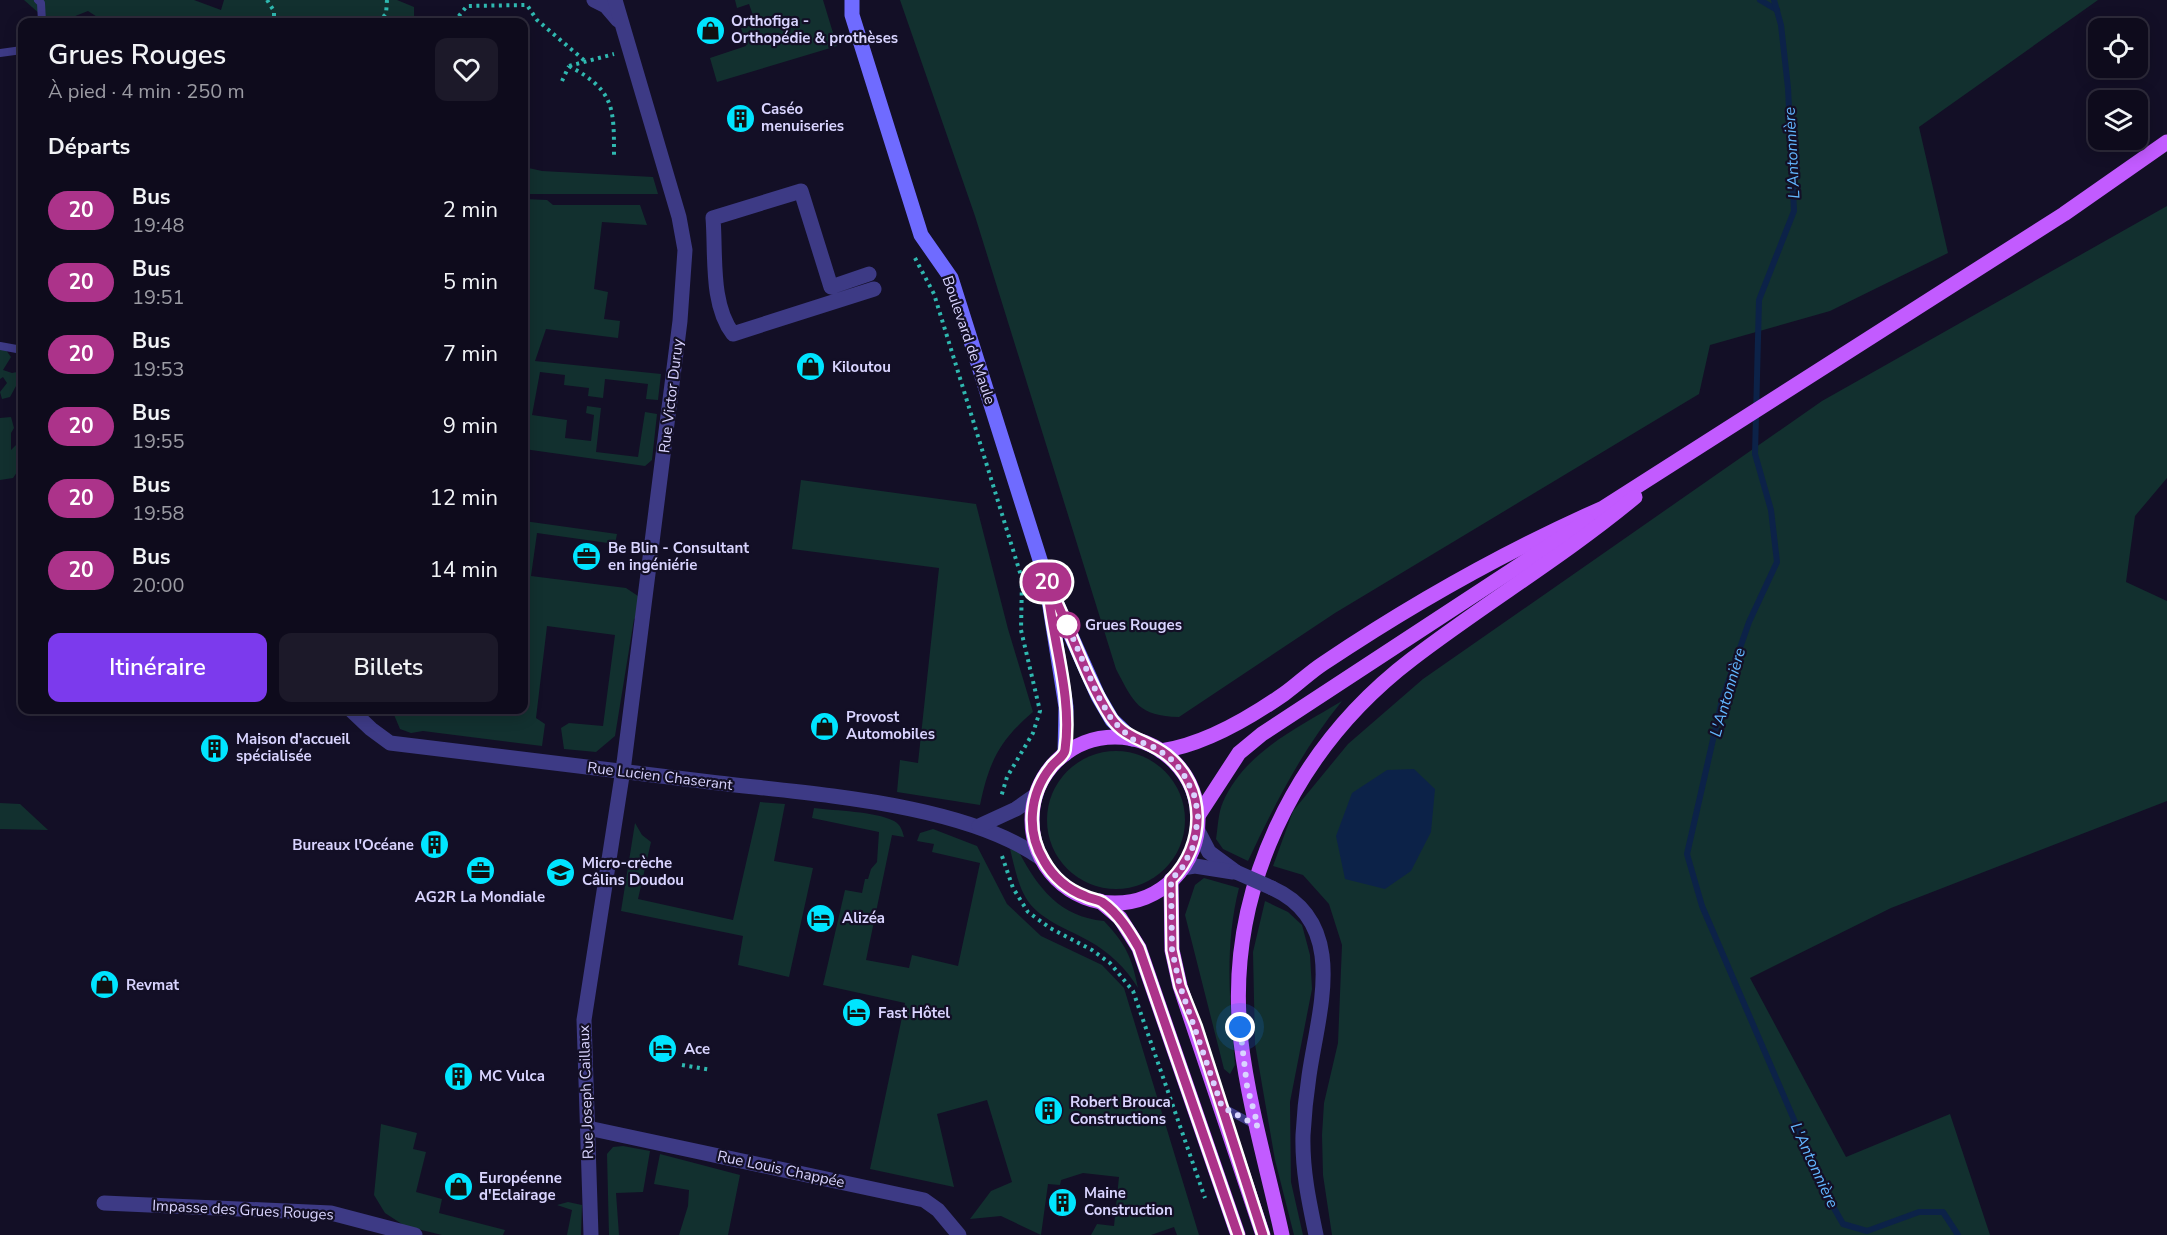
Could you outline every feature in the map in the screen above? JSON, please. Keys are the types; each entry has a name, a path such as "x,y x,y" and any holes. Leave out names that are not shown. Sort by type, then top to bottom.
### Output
{"main road":[{"name":"Boulevard de Maule","path":"852,0 852,15 921,235 951,278 1047,582 1098,696 1112,720 1132,739"},
{"path":"1161,751 1184,748 1231,726 1283,695 1322,664 1437,593 1542,535 1603,508 1680,461 2073,208 2167,142"},
{"path":"1282,1235 1247,1086 1239,1014 1242,937 1256,878 1268,842 1325,744 1374,691 1411,660 1597,529 1680,461"},
{"path":"1197,823 1239,753 1262,734 1363,666 1574,532 1603,508"},
{"name":"Boulevard de Maule","path":"1047,582 1049,612 1066,707 1065,754"},
{"path":"1102,738 1132,739 1161,751 1176,764 1187,779 1195,797 1197,823 1190,854 1182,868 1159,890 1138,899 1123,902 1099,901 1084,896 1063,884 1042,859 1032,828 1036,795 1047,772 1065,754 1082,744 1102,738"},
{"path":"1171,880 1172,950 1180,986 1263,1235"},
{"path":"1099,901 1120,918 1139,948 1238,1235"}],"street":[{"name":"Rue Victor Duruy","path":"594,0 606,6 623,27"},
{"name":"Rue Victor Duruy","path":"615,0 679,217 685,250 680,321 623,771"},
{"path":"801,191 831,286 872,281 733,334 727,327 719,300 713,218 801,191"},
{"name":"Rue Lucien Chaserant","path":"355,714 390,742 882,804 985,830 1021,844 1042,859"},
{"name":"Rue Joseph Caillaux","path":"591,1235 584,1020 623,771"},
{"path":"985,830 995,817 1016,808 1036,795"},
{"path":"1197,823 1209,852 1236,872 1289,896 1314,927 1324,973 1303,1137 1306,1184 1316,1235"},
{"path":"1182,868 1195,866 1236,872"},
{"name":"Rue Louis Chappée","path":"588,1128 924,1200 938,1210 959,1235"},
{"name":"Impasse des Grues Rouges","path":"104,1203 332,1213 415,1235"}],"lane":[{"path":"38,0 41,3 42,18"},
{"path":"0,53 18,51"},
{"path":"0,346 18,349"},
{"path":"1222,1107 1258,1126"}],"path":[{"path":"267,0 274,11 274,18"},
{"path":"382,18 386,14 387,0"},
{"path":"457,18 467,6 528,5 537,20 585,61"},
{"path":"562,81 569,66 629,49"},
{"path":"569,66 598,84 608,97 614,119 614,155"},
{"path":"914,255 934,294 1022,579 1021,630 1040,711 1034,733 1007,777 995,817"},
{"path":"985,830 1013,888 1028,912 1050,928 1092,950 1110,963 1134,991 1207,1202"},
{"path":"682,1065 711,1070"}],"green space":[{"path":"24,0 194,0 221,10 224,0 397,0 414,7 414,18 99,18 88,11 70,18 44,18"},
{"path":"735,0 823,0 837,46 717,82 710,58 746,46 741,28 756,24 749,4 737,8"},
{"path":"900,0 2098,0 1919,127 1948,253 1830,311 1710,345 1699,394 1335,613 1179,717 1154,714 1139,705 1133,699 1116,669 975,216"},
{"path":"528,168 542,171 653,177 658,194 528,194"},
{"path":"528,199 547,200 553,205 640,205 647,225 602,222 594,289 608,292 604,319 620,321 618,338 546,329 535,361 661,374 658,400 646,399 648,384 605,379 603,398 588,396 589,388 564,385 565,375 540,372 532,415 567,420 565,438 591,441 594,415 586,413 587,406 601,408 596,452 638,457 645,412 657,414 652,460 645,466 528,450"},
{"path":"2167,206 2167,478 2135,516 2126,582 2167,601 2167,801 1891,908 1750,978 1846,1157 1950,1114 1990,1235 1332,1235 1323,1175 1322,1135 1324,1103 1338,1043 1342,945 1329,904 1303,875 1273,866 1293,811 1348,744 1423,679 1822,401"},
{"path":"0,342 11,357 3,370 12,373 18,372 18,385 10,397 2,399 0,392 7,383 3,377 0,379"},
{"path":"11,417 14,428 11,433 11,450 18,443 18,471 13,478 0,480 0,418"},
{"path":"801,480 976,504 1008,629 1033,712 1012,733 997,753 987,776 980,805 897,792 900,760 918,763 939,568 792,549"},
{"path":"528,522 617,534 615,544 537,533 531,576 626,588 641,598 638,617 634,619 615,736 596,752 564,749 561,728 569,723 603,726 615,635 547,626 536,718 545,724 542,746 423,731 411,733 400,729 394,714 528,714"},
{"path":"1342,701 1302,758 1248,861 1223,849 1216,839 1220,811 1233,784 1245,769 1274,743"},
{"path":"1116,751 1143,756 1165,771 1180,793 1185,820 1180,847 1165,869 1143,884 1116,889 1089,884 1067,869 1052,847 1047,820 1052,793 1067,771 1089,756"},
{"path":"760,802 785,804 774,861 813,868 789,977 738,965 743,936 621,911 635,823 642,835 651,842 638,899 733,920"},
{"path":"0,803 20,804 48,830 0,829"},
{"path":"814,808 866,813 886,818 900,826 903,832 904,837 892,835 866,960 909,968 912,955 958,966 980,863 932,852 934,844 917,841 920,833 933,829 977,846 1007,904 1041,936 1102,965 1124,988 1199,1235 1177,1235 1174,1227 1151,1235 1091,1235 1097,1224 1114,1226 1119,1177 1083,1173 1061,1180 1060,1185 1048,1184 1041,1235 1001,1216 970,1219 991,1191 1012,1182 987,1100 937,1114 954,1187 870,1169 905,1003 823,985 845,890 862,893 865,879 868,879 871,869 877,862 879,832 812,818"},
{"path":"1010,849 1019,852 1043,889 1063,907 1075,914 1104,921 1127,952 1138,988 1122,967 1103,950 1050,921 1030,904 1020,885"},
{"path":"1204,878 1239,888 1231,932 1230,999 1235,1065 1230,1074 1224,1069 1185,915 1195,885"},
{"path":"1265,901 1288,912 1302,925 1310,955 1312,989 1290,1102 1291,1182 1303,1235 1294,1235 1275,1160 1255,1044 1253,952"},
{"path":"381,1124 417,1133 413,1149 426,1152 416,1192 442,1199 439,1213 505,1230 503,1235 442,1235 405,1226 385,1213 374,1195"},
{"path":"623,1146 650,1151 643,1192 616,1193 619,1235 609,1235 607,1154 613,1147"},
{"path":"660,1154 740,1175 728,1235 679,1235 688,1206 689,1190 654,1184"},
{"path":"568,1202 582,1205 581,1235 567,1235 572,1210 557,1205"}],"water":[{"path":"1414,769 1435,789 1431,832 1411,871 1385,889 1345,879 1336,836 1352,793 1387,770"}],"waterway":[{"name":"L'Antonnière","path":"1760,0 1777,10"},
{"name":"L'Antonnière","path":"1774,0 1781,25 1788,88 1794,211 1759,300 1755,454 1771,510 1777,562 1749,622 1722,700 1687,854 1702,906 1826,1194 1843,1224 1867,1231 1919,1212 1943,1212 1958,1235"}],"bus line":[{"name":"20","path":"1238,1235 1139,948 1129,930 1111,910 1099,901 1076,893 1057,879 1047,866 1036,844 1032,819 1036,795 1047,772 1065,754 1067,732 1066,707 1049,612 1047,582 1059,604 1098,696 1112,720 1132,739 1152,746 1169,757 1182,771 1195,797 1198,816 1194,845 1182,868 1171,880 1172,950 1180,986 1196,1026 1263,1235"}],"place":[{"name":"Orthofiga - Orthopédie & prothèses","path":"710,30"},
{"name":"Caséo menuiseries","path":"740,118"},
{"name":"Kiloutou","path":"811,367"},
{"name":"Be Blin - Consultant en ingéniérie","path":"587,557"},
{"name":"Grues Rouges","path":"1067,625"},
{"name":"Provost Automobiles","path":"825,726"},
{"name":"Maison d'accueil spécialisée","path":"215,748"},
{"name":"Bureaux l'Océane","path":"435,845"},
{"name":"AG2R La Mondiale","path":"480,870"},
{"name":"Micro-crèche Câlins Doudou","path":"561,872"},
{"name":"Alizéa","path":"821,918"},
{"name":"Revmat","path":"105,985"},
{"name":"Fast Hôtel","path":"857,1013"},
{"name":"Ace","path":"663,1049"},
{"name":"MC Vulca","path":"458,1076"},
{"name":"Robert Brouca Constructions","path":"1049,1111"},
{"name":"Européenne d'Eclairage","path":"458,1187"},
{"name":"Maine Construction","path":"1063,1202"}],"route":[{"path":"1067,625 1066,622 1098,696 1112,720 1132,739 1152,746 1169,757 1182,771 1195,797 1198,816 1196,836 1190,854 1182,868 1171,880 1172,950 1180,986 1196,1026 1222,1107 1258,1126 1247,1086 1240,1027"}]}
